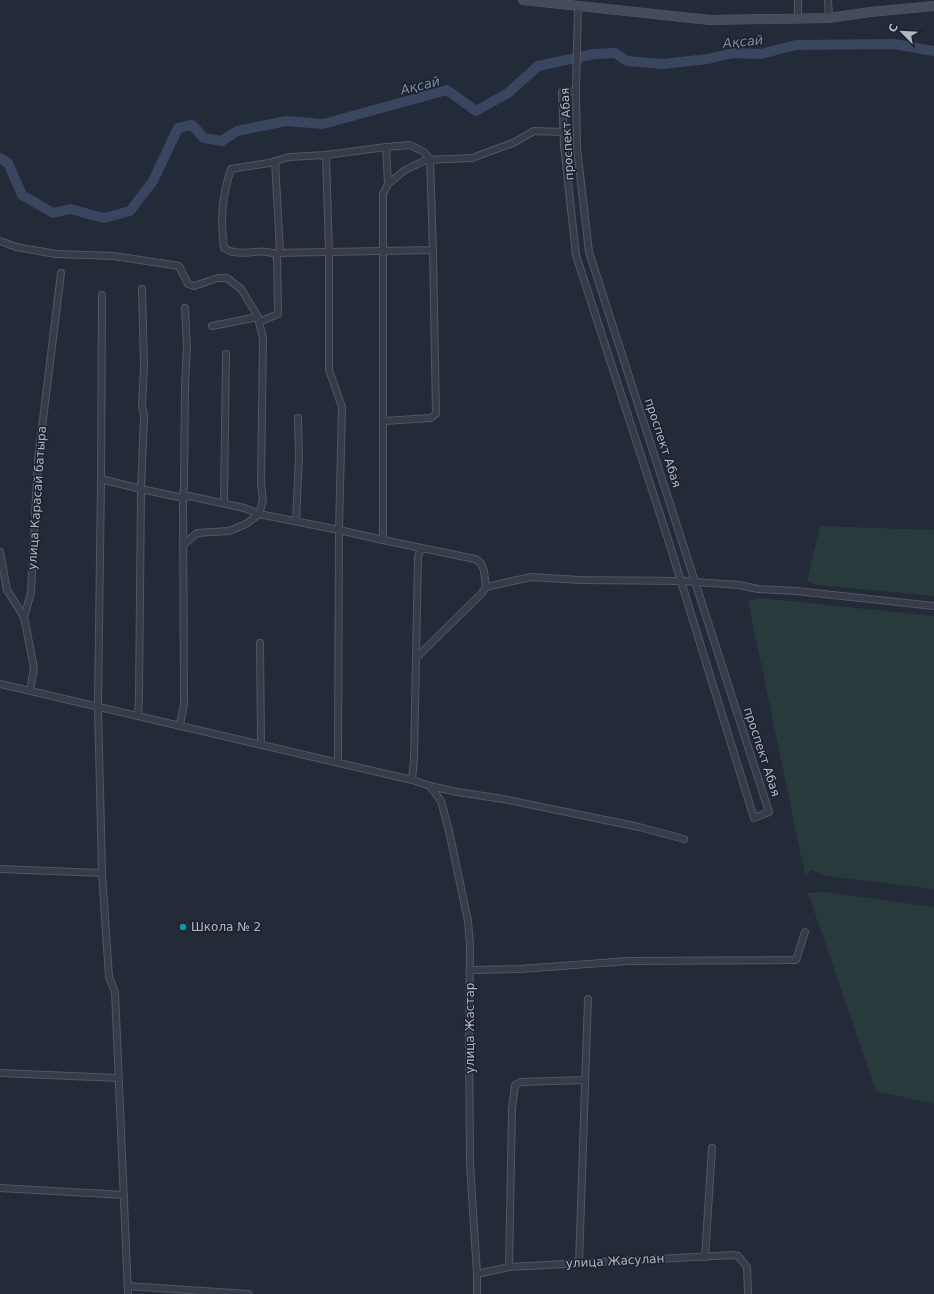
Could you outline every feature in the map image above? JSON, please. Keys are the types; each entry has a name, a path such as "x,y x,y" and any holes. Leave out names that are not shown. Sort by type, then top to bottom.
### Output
{"main road":[{"path":"523,0 581,3 710,20 829,18 870,12 934,6"}],"street":[{"path":"798,0 798,19"},
{"path":"828,0 829,18"},
{"name":"проспект Абая","path":"576,91 562,92 563,132 576,255 682,581 754,818 769,812 589,252 578,148 576,91 578,24 581,3"},
{"path":"383,540 383,194 388,184 405,170 430,159 472,158 513,143 534,131 556,133 563,132"},
{"path":"384,421 430,418 436,414 434,250 430,159 424,152 410,145 326,155 289,157 275,161 231,168 224,188 222,233 224,248 231,253 434,250"},
{"path":"386,147 388,184"},
{"path":"326,155 329,252 329,370 342,408 338,530 338,763"},
{"path":"212,326 259,320 278,314 275,161"},
{"path":"0,241 16,247 56,254 114,256 179,266 188,284 194,286 218,278 227,278 241,289 259,320 263,339 261,483 263,500 260,514 246,524 229,531 197,533 183,545"},
{"name":"улица Карасай батыра","path":"30,691 34,668 24,617 31,593 38,460 61,273"},
{"path":"138,716 141,489 144,416 142,404 144,367 142,289"},
{"path":"102,295 98,707 102,873 109,977 115,990 128,1294"},
{"path":"180,726 184,704 183,498 187,347 185,308"},
{"path":"224,503 226,354"},
{"path":"296,521 299,458 298,418"},
{"path":"101,479 183,498 189,496 224,503 260,514 475,559 480,561 483,565 486,587"},
{"path":"412,780 414,758 418,558 419,553 423,549"},
{"path":"0,552 7,590 24,617"},
{"path":"416,658 481,594 486,587 531,577 599,581 682,581 739,585 758,589 796,590 934,606"},
{"path":"260,643 261,745"},
{"path":"0,684 412,780 430,786 503,799 639,827 684,839"},
{"name":"улица Жастар","path":"430,786 441,801 449,831 468,921 470,945 470,1163 477,1294"},
{"path":"0,869 102,873"},
{"path":"470,970 629,961 796,960 805,932"},
{"path":"579,1263 588,999"},
{"path":"0,1073 118,1078"},
{"path":"509,1267 512,1109 515,1085 521,1082 586,1080"},
{"path":"705,1257 712,1148"},
{"path":"0,1188 124,1195"},
{"name":"улица Жасулан","path":"477,1274 509,1267 733,1255 738,1256 747,1268 748,1294"},
{"path":"128,1286 248,1294"}],"shaded area":[{"path":"820,526 934,530 934,596 818,585 807,582"},
{"path":"759,598 934,616 934,889 827,876 812,870 805,875 748,601"},
{"path":"824,892 934,907 934,1104 876,1091 808,893"}],"waterway":[{"name":"Ақсай","path":"0,158 8,163 22,195 53,213 70,209 104,218 130,211 153,181 178,128 192,125 204,138 222,141 237,131 286,121 323,124 447,90 476,111 508,93 538,66 594,54 615,53 627,61 663,64 708,59 733,53 761,54 796,45 894,44 934,51"}],"place":[{"name":"Школа № 2","path":"183,927"}]}
